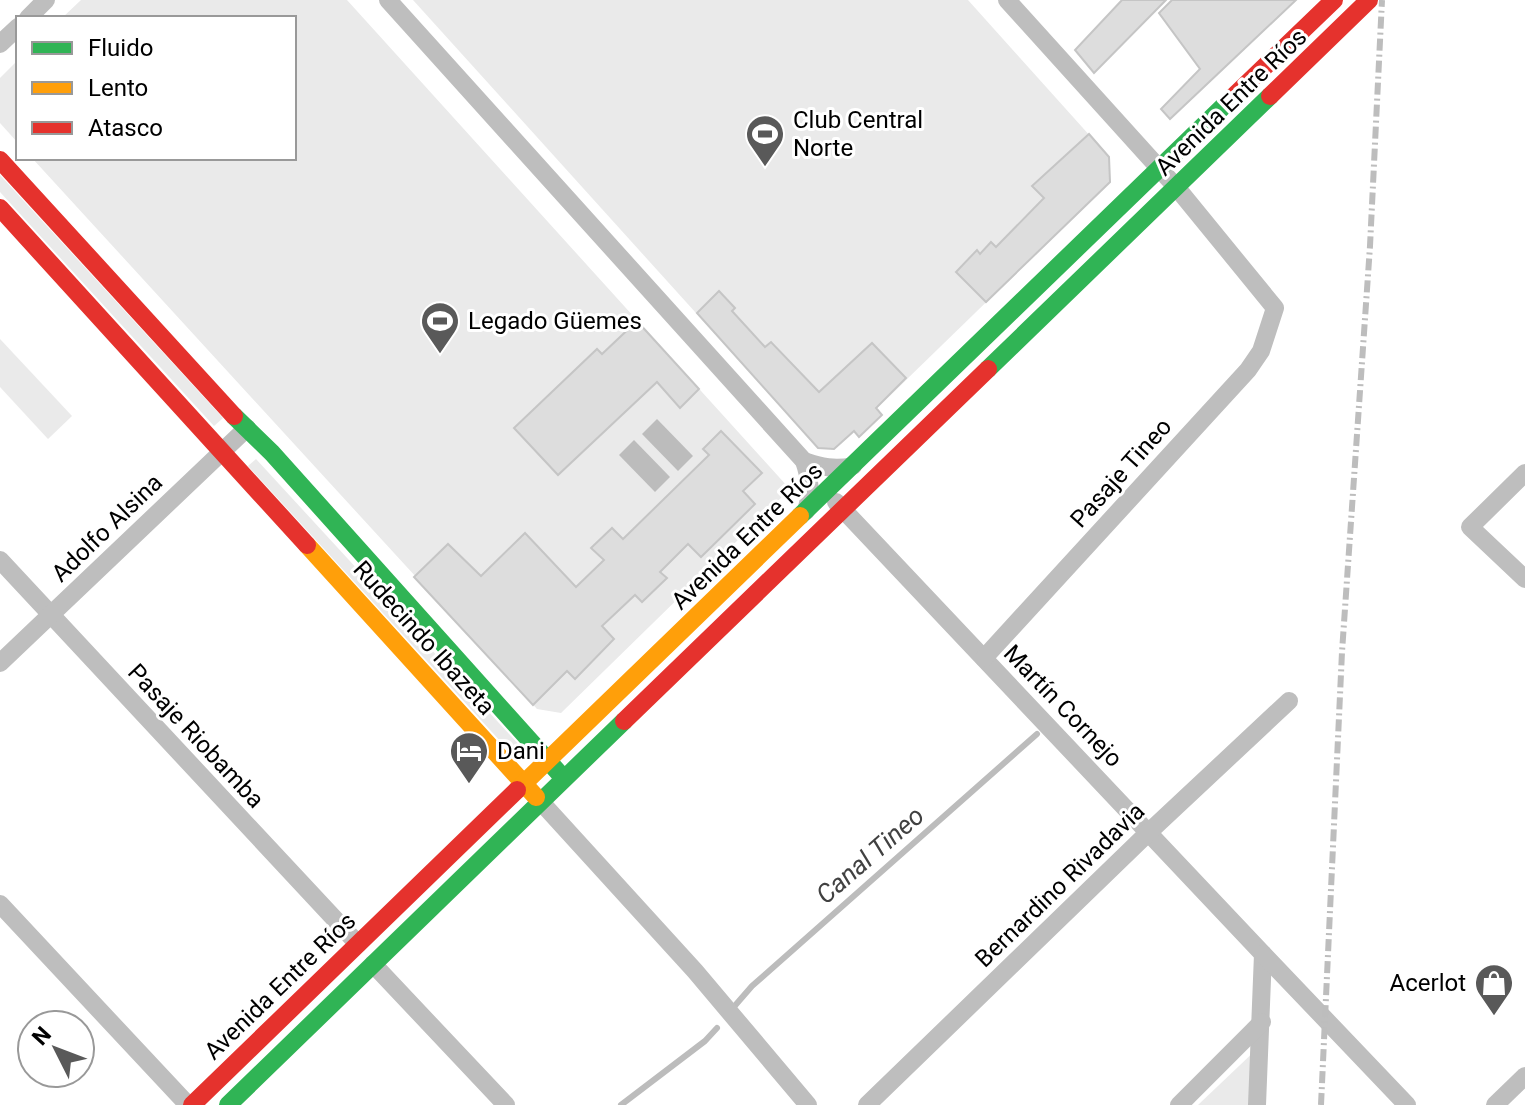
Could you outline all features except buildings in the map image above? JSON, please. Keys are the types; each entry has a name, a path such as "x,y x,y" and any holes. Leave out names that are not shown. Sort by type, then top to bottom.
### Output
{"main road":[{"name":"Avenida Entre Ríos","path":"190,1105 525,785 1334,0"},
{"name":"Avenida Entre Ríos","path":"228,1105 1177,188 1361,2"},
{"name":"Rudecindo Ibazeta","path":"0,160 564,779"},
{"name":"Rudecindo Ibazeta","path":"0,208 541,802"}],"street":[{"path":"30,16 46,0"},
{"path":"388,0 804,461 810,479 806,511"},
{"path":"1010,1 1177,188"},
{"path":"0,44 16,29"},
{"name":"Pasaje Tineo","path":"984,658 1248,370 1261,351 1275,308 1177,188"},
{"name":"Adolfo Alsina","path":"0,663 247,428"},
{"path":"804,461 840,469 853,466"},
{"path":"1525,473 1470,527 1525,579"},
{"name":"Martín Cornejo","path":"827,492 1407,1105"},
{"name":"Pasaje Riobamba","path":"0,560 358,944"},
{"name":"Bernardino Rivadavia","path":"867,1105 1289,701"},
{"name":"Rudecindo Ibazeta","path":"541,802 695,971 808,1105"},
{"path":"0,904 190,1105"},
{"path":"1257,1105 1263,954"},
{"path":"373,964 506,1105"},
{"path":"1179,1105 1262,1022"},
{"path":"1495,1105 1525,1076"}],"shaded area":[{"name":"Legado Güemes","path":"81,0 347,0 788,487 785,494 561,713 537,709 34,160 296,160 296,16 64,16"},
{"path":"413,0 968,0 1109,157 1110,182 835,449 818,448"},
{"path":"16,62 16,141 0,123 0,78"},
{"path":"0,175 223,418 214,426 0,192"},
{"path":"0,339 72,416 48,439 0,387"},
{"path":"657,419 693,456 678,471 642,434"},
{"path":"634,440 670,477 655,492 619,455"},
{"path":"256,459 522,748 514,756 248,466"},
{"path":"1259,1047 1254,1105 1198,1105"}],"waterway":[{"name":"Canal Tineo","path":"732,1009 752,986 1037,734"},
{"name":"Canal Tineo","path":"621,1105 705,1041 717,1028"}],"railway":[{"path":"1321,1105 1342,652 1370,246 1382,0"}],"traffic: fast":[{"path":"988,369 1270,96"},
{"path":"800,516 1233,97"},
{"path":"234,416 272,453 559,773"},
{"path":"228,1105 624,721"}],"traffic: slow":[{"path":"517,790 800,516"},
{"path":"307,545 536,797"}],"traffic: jam":[{"path":"1233,97 1334,0"},
{"path":"1270,96 1369,0"},
{"path":"0,160 234,416"},
{"path":"0,208 307,545"},
{"path":"624,721 988,369"},
{"path":"192,1105 517,790"}],"place":[{"name":"Club Central Norte","path":"765,168"},
{"name":"Legado Güemes","path":"440,355"},
{"name":"Dani","path":"469,785"},
{"name":"Acerlot","path":"1494,1017"}]}
